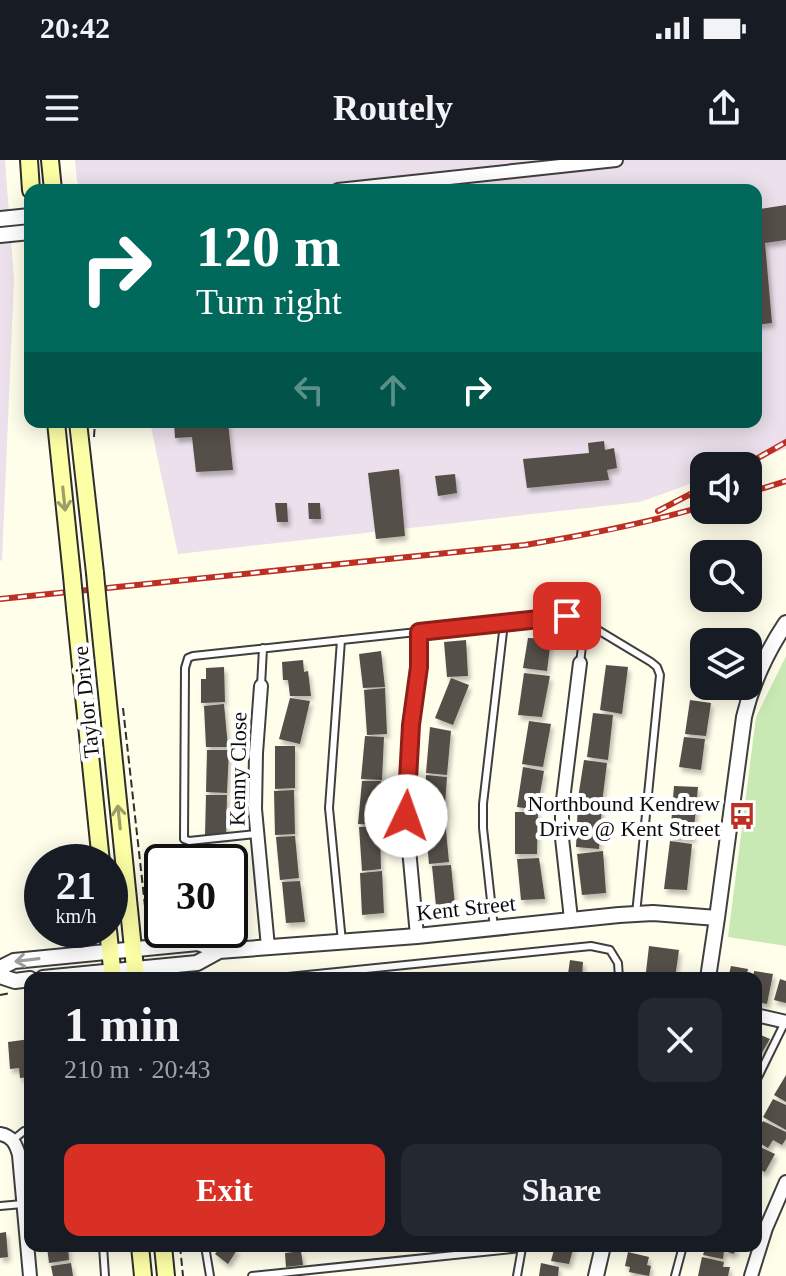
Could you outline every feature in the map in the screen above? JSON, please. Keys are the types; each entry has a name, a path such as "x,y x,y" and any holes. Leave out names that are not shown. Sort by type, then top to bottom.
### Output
{"main road":[{"path":"29,160 31,184"},
{"path":"50,160 52,184"},
{"name":"Taylor Drive","path":"57,428 99,844"},
{"name":"Taylor Drive","path":"79,428 135,972"},
{"path":"110,948 112,972"},
{"path":"141,1252 143,1276"},
{"path":"164,1252 166,1276"}],"street":[{"path":"392,184 607,160"},
{"path":"0,219 24,217"},
{"path":"0,235 24,233"},
{"path":"709,972 744,717 761,665 786,623"},
{"path":"571,919 562,838 562,808 580,663"},
{"path":"417,936 406,816 411,725 419,667"},
{"name":"Kenny Close","path":"261,686 255,777 256,834 268,947"},
{"name":"Kent Street","path":"146,972 197,963 219,951 417,936 636,914 717,918"},
{"name":"Kent Street","path":"0,968 14,961 198,943 219,951"},
{"path":"0,976 15,981 24,980"},
{"path":"762,1016 786,1022"},
{"path":"0,1134 13,1140 19,1155 24,1228"},
{"path":"762,1241 786,1182"},
{"path":"25,1252 26,1276"},
{"path":"596,1276 602,1252"},
{"path":"751,1276 758,1252"}],"lane":[{"path":"256,834 184,839 185,668 186,661 193,656 573,617 651,662 660,675 636,914"},
{"path":"580,663 585,622"},
{"path":"494,928 483,804 504,623"},
{"path":"419,632 419,667"},
{"path":"341,640 329,808 342,942"},
{"path":"261,686 263,648"},
{"path":"337,972 591,946 610,950 618,963 619,972"},
{"path":"762,1069 786,1022"},
{"path":"13,1140 24,1131"},
{"path":"0,1206 23,1204"},
{"path":"103,1252 105,1276"},
{"path":"206,1252 210,1276"},
{"path":"252,1276 475,1252"},
{"path":"517,1276 521,1252"},
{"path":"675,1276 681,1252"}],"path":[{"path":"123,711 144,897"},
{"path":"181,1252 183,1276"}],"shaded area":[{"path":"0,160 5,160 14,280 0,561"},
{"path":"75,160 786,160 786,449 762,458 762,452 690,452 690,484 640,502 178,554 151,428 762,428 762,184 79,184"}],"green space":[{"path":"786,656 786,946 728,937 756,717"}],"building":[{"path":"786,205 786,240 765,243 772,323 762,324 762,209"},
{"path":"174,428 229,428 233,470 196,472 192,437 175,438"},
{"path":"604,441 605,450 614,448 617,468 607,470 609,480 527,488 523,459 589,453 588,443"},
{"path":"399,469 405,536 376,539 368,473"},
{"path":"455,474 457,493 438,496 435,476"},
{"path":"275,503 287,503 288,522 277,522"},
{"path":"308,503 320,503 321,519 309,519"},
{"path":"528,638 551,639 547,671 523,668"},
{"path":"466,640 468,676 447,677 444,642"},
{"path":"381,651 385,687 363,688 359,654"},
{"path":"303,660 304,672 308,671 311,696 290,696 288,680 283,680 282,662"},
{"path":"606,665 628,667 622,714 600,710"},
{"path":"224,667 225,702 201,703 201,679 206,679 206,668"},
{"path":"524,673 550,676 542,717 518,715"},
{"path":"451,678 469,685 453,725 435,718"},
{"path":"385,688 387,734 367,735 364,690"},
{"path":"290,698 310,701 300,744 279,739"},
{"path":"690,700 711,703 706,736 685,734"},
{"path":"224,704 228,747 206,747 204,706"},
{"path":"593,713 613,715 608,760 587,757"},
{"path":"529,721 551,724 543,767 522,764"},
{"path":"430,727 451,731 447,775 426,773"},
{"path":"365,736 384,737 382,780 361,779"},
{"path":"684,737 705,739 701,770 679,767"},
{"path":"275,746 295,746 295,788 275,789"},
{"path":"207,750 229,750 227,793 206,792"},
{"path":"584,760 607,763 602,803 578,798"},
{"path":"523,767 544,771 537,810 517,807"},
{"path":"426,775 447,777 444,818 424,817"},
{"path":"362,781 381,781 379,825 358,824"},
{"path":"674,786 698,787 693,839 670,838"},
{"path":"294,790 295,834 275,835 274,791"},
{"path":"206,795 227,795 226,837 205,836"},
{"path":"578,802 602,806 599,849 576,847"},
{"path":"515,812 538,812 537,854 515,854"},
{"path":"445,820 449,862 429,864 425,821"},
{"path":"380,826 381,869 362,871 359,827"},
{"path":"295,836 299,878 280,880 276,837"},
{"path":"670,841 692,844 687,890 664,889"},
{"path":"603,851 606,893 582,895 577,854"},
{"path":"539,858 545,899 521,900 517,859"},
{"path":"451,865 455,905 436,906 432,866"},
{"path":"382,871 384,913 362,915 360,873"},
{"path":"300,881 305,922 286,923 282,882"},
{"path":"649,946 679,950 676,972 646,972"},
{"path":"570,960 583,962 582,972 568,972"},
{"path":"731,966 748,969 747,972 730,972"},
{"path":"762,972 773,974 767,1004 762,1003"},
{"path":"780,979 786,981 786,1003 774,1000"},
{"path":"762,1036 770,1039 762,1052"},
{"path":"24,1040 24,1078 20,1078 19,1068 10,1069 8,1042"},
{"path":"786,1075 786,1102 774,1095"},
{"path":"773,1099 786,1105 786,1130 763,1117"},
{"path":"762,1123 786,1132 782,1145 773,1140 768,1148 762,1144"},
{"path":"762,1148 775,1154 765,1172 762,1171"},
{"path":"6,1232 8,1257 0,1258 0,1233"},
{"path":"48,1252 68,1252 69,1260 49,1263"},
{"path":"216,1252 236,1252 228,1264 215,1254"},
{"path":"301,1252 303,1265 286,1267 285,1253"},
{"path":"553,1252 572,1252 569,1264 551,1261"},
{"path":"628,1252 649,1257 649,1276 629,1272 630,1267 625,1266"},
{"path":"704,1252 724,1252 723,1259 703,1255"},
{"path":"702,1257 724,1262 723,1267 730,1267 728,1276 698,1276"},
{"path":"71,1263 73,1276 53,1276 51,1266"},
{"path":"541,1263 559,1267 558,1276 539,1276"}],"railway":[{"path":"762,456 786,442"},
{"path":"762,489 786,481"},
{"path":"658,511 690,494"},
{"path":"0,599 525,545 690,510"}],"place":[{"name":"Northbound Kendrew Drive @ Kent Street","path":"742,816"}],"route":[{"path":"406,816 411,725 419,667 419,632 567,616"}]}
